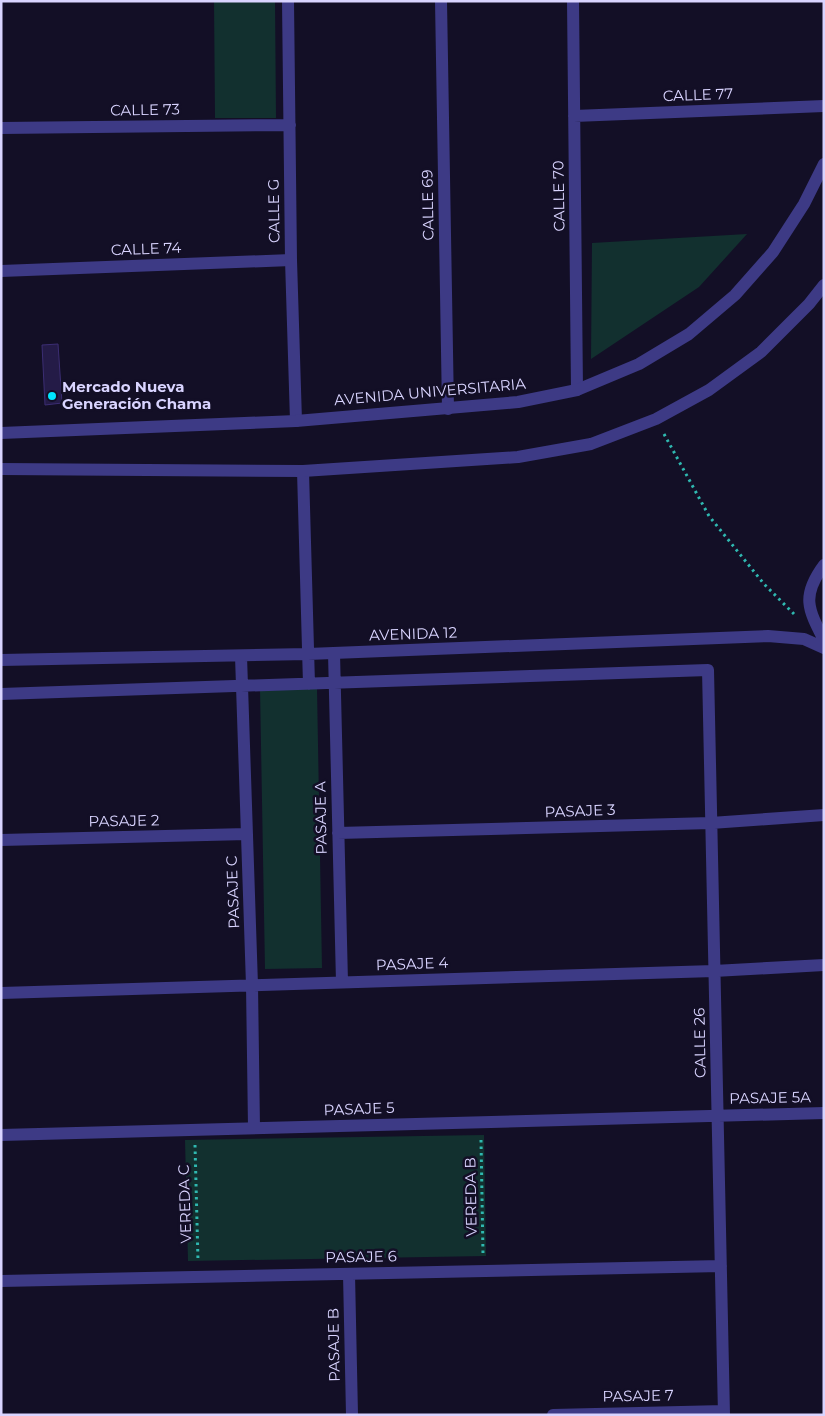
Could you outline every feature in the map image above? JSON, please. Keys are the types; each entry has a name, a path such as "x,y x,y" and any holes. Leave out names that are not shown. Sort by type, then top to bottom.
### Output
{"street":[{"name":"CALLE G","path":"288,1 291,260 296,421"},
{"name":"CALLE 69","path":"441,1 448,409"},
{"name":"CALLE 70","path":"573,1 578,390"},
{"name":"CALLE 77","path":"574,116 824,106"},
{"name":"CALLE 73","path":"1,128 290,125"},
{"name":"AVENIDA UNIVERSITARIA","path":"1,434 296,421 518,402 578,390 639,364 656,354 689,334 735,295 773,252 804,204 824,164"},
{"name":"CALLE 74","path":"1,271 291,260"},
{"path":"1,469 304,471 518,457 591,444 656,419 709,390 761,352 809,304 824,284"},
{"path":"304,471 309,684"},
{"path":"824,565 811,588 808,604 824,640"},
{"name":"AVENIDA 12","path":"1,660 308,654 768,636 804,639 824,648"},
{"name":"PASAJE A","path":"334,653 342,982"},
{"name":"PASAJE C","path":"241,656 252,985 254,1128"},
{"name":"CALLE 26","path":"335,683 708,670 724,1413"},
{"path":"1,694 335,683"},
{"name":"PASAJE 3","path":"338,834 711,823 824,815"},
{"name":"PASAJE 2","path":"1,840 247,834"},
{"name":"PASAJE 4","path":"1,993 714,971 824,965"},
{"name":"PASAJE 5A","path":"718,1115 824,1113"},
{"name":"PASAJE 5","path":"1,1135 718,1115"},
{"name":"PASAJE 6","path":"1,1281 721,1266"},
{"name":"PASAJE B","path":"349,1274 352,1415"},
{"name":"PASAJE 7","path":"553,1415 724,1413"}],"path":[{"path":"656,419 709,516 764,584 797,618"},
{"name":"VEREDA B","path":"480,1122 484,1271"},
{"name":"VEREDA C","path":"194,1130 198,1277"}],"green space":[{"path":"214,1 275,1 276,118 215,118"},
{"path":"747,234 699,287 591,359 592,243"},
{"path":"317,688 322,968 265,969 260,689"},
{"path":"484,1135 486,1256 188,1261 185,1140"}],"building":[{"path":"58,344 62,403 45,405 42,345"}],"place":[{"name":"Mercado Nueva Generación Chama","path":"52,396"}]}
